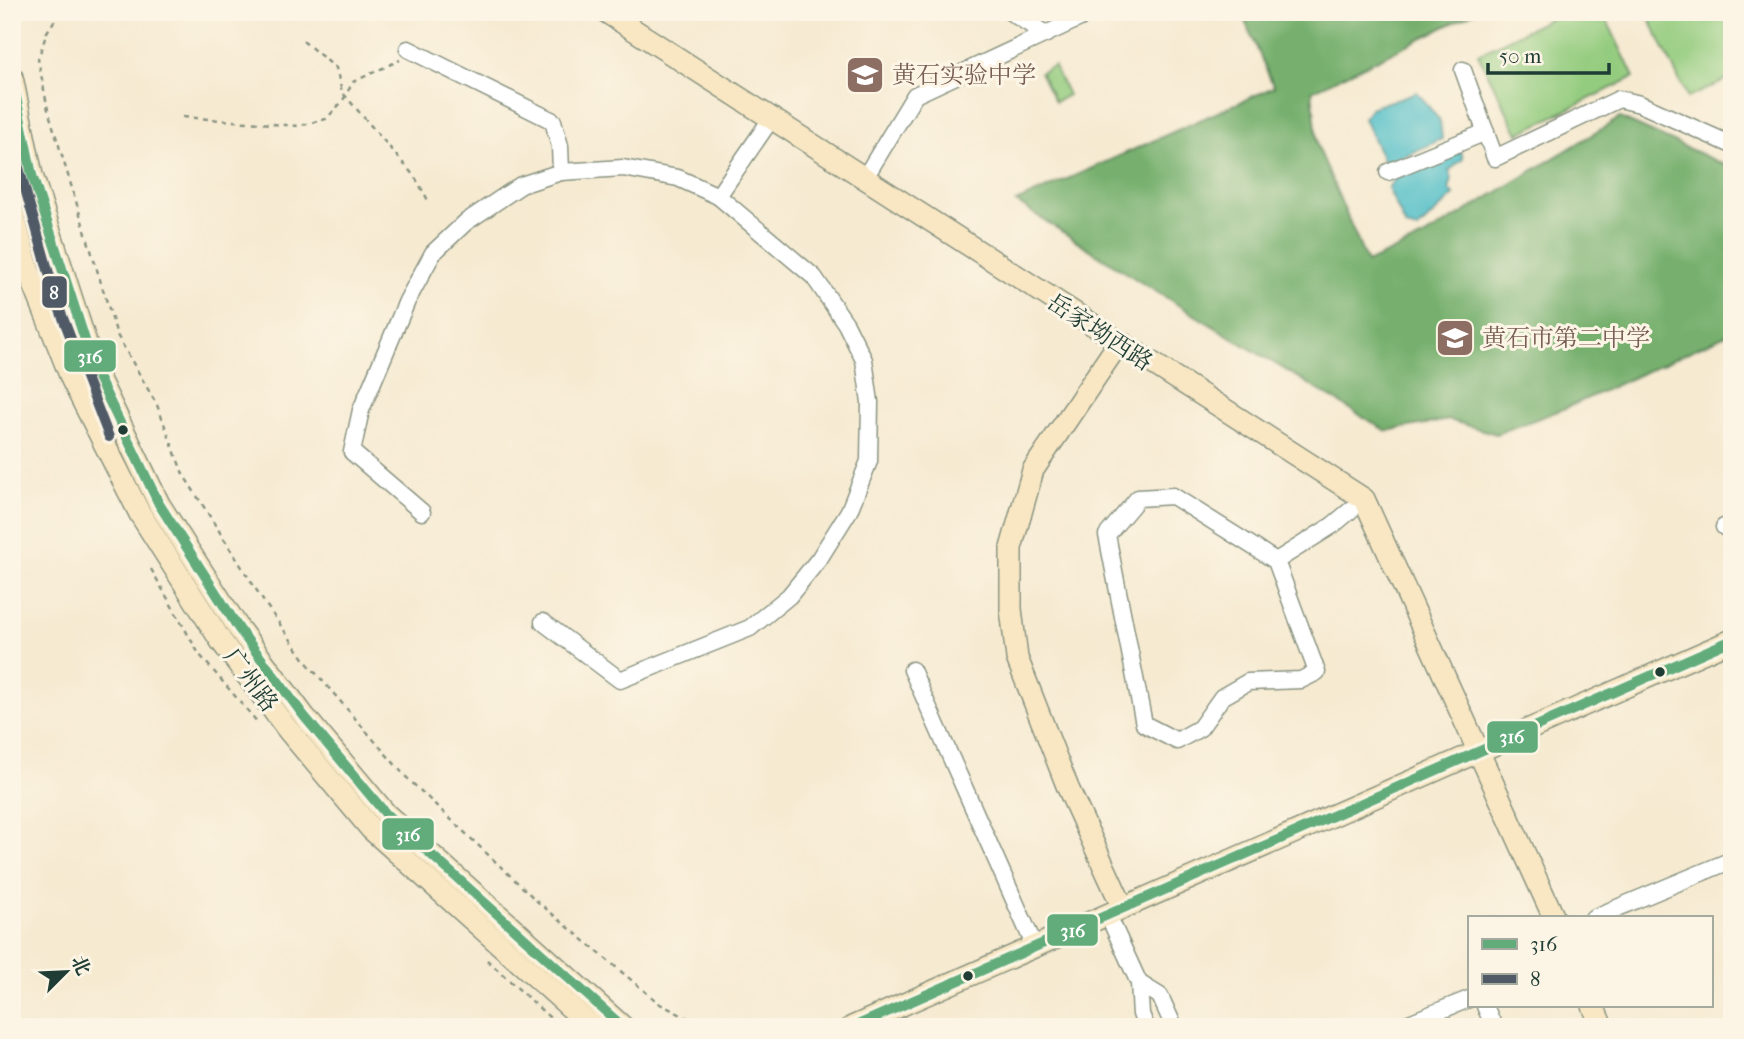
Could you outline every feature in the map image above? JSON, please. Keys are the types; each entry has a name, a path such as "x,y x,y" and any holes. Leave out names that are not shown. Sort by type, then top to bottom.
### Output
{"main road":[{"name":"岳家坳西路","path":"606,12 1118,344 1364,499"},
{"name":"广州路","path":"12,77 32,175 95,371 159,503 239,629 304,716 386,814 623,1027"},
{"name":"广州路","path":"12,211 29,272 72,380 140,514 221,641 288,730 371,829 592,1027"},
{"path":"1116,911 1017,658 1011,609 1012,548 1033,470 1118,344"},
{"path":"1364,499 1481,750 1553,916"},
{"path":"852,1027 891,1019 1035,947 1732,640"},
{"path":"1593,1007 1602,1027"}],"street":[{"path":"1010,12 1046,34"},
{"path":"864,179 915,95 1093,12"},
{"path":"408,49 553,121 560,146 561,172"},
{"path":"1463,69 1495,158 1619,99 1640,104 1732,145"},
{"path":"718,196 771,119"},
{"path":"1388,172 1486,132"},
{"path":"422,512 352,452 361,410 386,347 433,253 466,222 521,185 561,172 623,168 678,178 718,196 814,277 846,324 864,360 870,402 869,461 849,511 819,559 789,596 750,628 620,680 543,622"},
{"path":"1173,496 1276,561 1317,672 1301,680 1248,682 1222,697 1200,728 1177,741 1144,724 1107,535 1138,498 1173,496"},
{"path":"1276,561 1333,525 1364,499"},
{"path":"912,670 1035,947"},
{"path":"1598,916 1732,860"},
{"path":"1116,911 1139,983 1141,1014 1146,1027"},
{"path":"1139,983 1160,996 1174,1027"},
{"path":"1399,1027 1468,999"},
{"path":"1485,1007 1494,1027"}],"path":[{"path":"60,12 47,32 38,59 48,110 117,335 157,405 183,474 264,602 308,664 405,776 538,902 660,1004 705,1027"},
{"path":"303,41 336,68 342,92 415,177 429,202"},
{"path":"183,117 298,126 326,120 353,82 377,69 397,64 408,49"}],"green space":[{"path":"1241,12 1475,12 1312,91 1318,147 1367,263 1423,237 1620,118 1732,168 1732,332 1566,408 1496,434 1449,420 1386,431 1142,283 1016,202 1274,87"},
{"path":"1563,12 1603,12 1634,77 1518,134 1478,54"},
{"path":"1646,12 1732,12 1732,77 1688,98"},
{"path":"1054,66 1068,95 1055,102 1040,72"}],"water":[{"path":"1417,92 1440,121 1442,139 1391,162 1384,162 1364,119 1370,108"},
{"path":"1461,151 1463,159 1449,171 1452,179 1449,190 1454,195 1417,230 1406,227 1388,188 1396,177"}],"transit line":[{"name":"316","path":"12,78 32,175 95,371 159,504 239,629 304,716 386,814 623,1027"},
{"name":"8","path":"12,143 58,305 109,437"},
{"name":"316","path":"853,1027 1732,640"}],"place":[{"name":"黄石实验中学","path":"865,75"},
{"name":"黄石市第二中学","path":"1455,338"}]}
